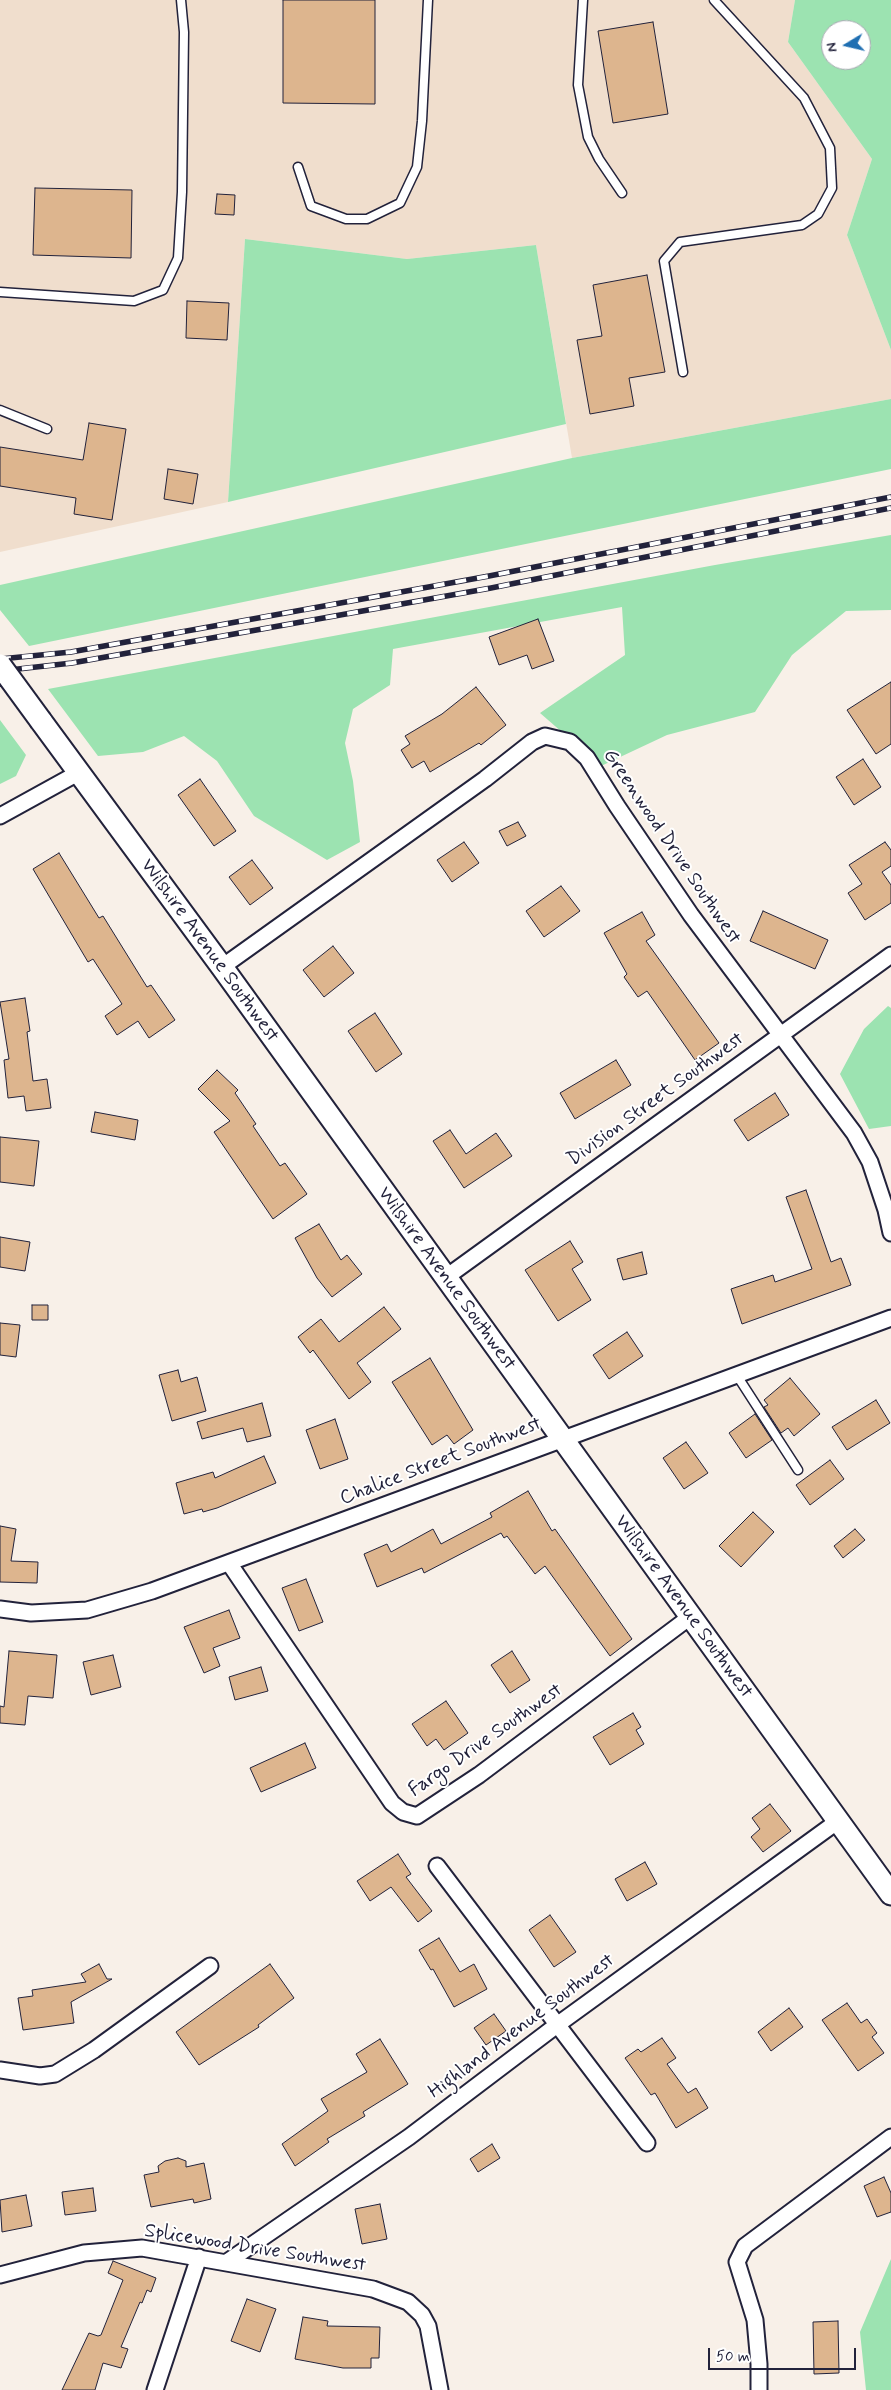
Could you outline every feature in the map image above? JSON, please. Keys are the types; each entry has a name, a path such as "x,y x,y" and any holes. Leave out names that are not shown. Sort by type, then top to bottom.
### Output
{"street":[{"name":"Wilshire Avenue Southwest","path":"0,665 222,967 891,1894"},
{"name":"Greenwood Drive Southwest","path":"222,967 485,779 532,742 545,736 570,742 587,758 691,915 858,1141 870,1162 886,1210 891,1233"},
{"path":"0,816 78,773"},
{"name":"Division Street Southwest","path":"446,1278 891,956"},
{"name":"Chalice Street Southwest","path":"0,1609 31,1613 87,1610 152,1591 891,1318"},
{"name":"Fargo Drive Southwest","path":"228,1563 392,1803 403,1812 418,1816 479,1775 690,1617"},
{"name":"Highland Avenue Southwest","path":"227,2262 409,2136 557,2025 838,1821"},
{"path":"437,1866 647,2143"},
{"path":"0,2070 40,2076 55,2074 94,2050 210,1966"},
{"path":"759,2390 755,2320 737,2262 745,2246 891,2137"},
{"name":"Splicewood Drive Southwest","path":"0,2275 84,2253 142,2248 373,2289 408,2302 422,2315 428,2326 440,2390"},
{"path":"156,2390 199,2257"}],"lane":[{"path":"0,292 134,301 163,290 178,258 182,192 184,32 181,0"},
{"path":"298,167 311,206 346,219 367,219 400,204 416,167 422,121 428,0"},
{"path":"583,0 578,84 588,137 599,159 622,193"},
{"path":"683,372 664,261 680,242 802,225 818,214 832,188 830,148 804,98 714,0"},
{"path":"0,410 47,429"},
{"path":"736,1374 798,1470"}],"shaded area":[{"path":"0,0 795,0 788,42 872,159 847,235 891,350 891,399 572,458 536,245 407,259 245,239 228,502 0,552"}],"green space":[{"path":"795,0 891,0 891,350 847,235 872,159 788,42"},
{"path":"245,239 407,259 536,245 566,424 228,502"},
{"path":"891,399 891,469 29,646 0,610 0,585 572,458"},
{"path":"891,535 891,610 846,611 792,655 755,712 667,735 601,766 540,713 625,655 622,607 393,649 390,685 353,709 345,743 353,781 360,842 327,860 254,816 217,761 184,736 143,752 98,756 48,689 715,565"},
{"path":"0,720 26,755 16,776 0,784"},
{"path":"888,1006 891,1008 891,1126 869,1129 840,1074 864,1029"},
{"path":"891,2259 891,2390 866,2390 860,2332"}],"building":[{"path":"283,0 375,0 375,104 283,103"},
{"path":"653,22 668,114 613,123 598,31"},
{"path":"35,188 132,190 131,258 33,255"},
{"path":"217,194 235,195 234,215 215,214"},
{"path":"647,275 665,372 629,378 634,406 590,414 577,340 602,336 593,285"},
{"path":"187,301 229,303 227,340 186,338"},
{"path":"89,423 126,429 112,520 74,514 76,498 0,486 0,447 83,460"},
{"path":"168,469 198,474 193,504 164,499"},
{"path":"538,619 554,661 532,669 527,655 499,665 489,637"},
{"path":"891,682 891,744 876,754 847,710"},
{"path":"476,687 506,725 481,745 479,743 430,772 424,761 412,768 401,750 410,744 405,736 442,714"},
{"path":"863,759 881,787 854,805 836,777"},
{"path":"200,779 236,831 214,846 178,795"},
{"path":"518,822 526,836 507,846 499,831"},
{"path":"464,842 479,863 452,882 437,860"},
{"path":"885,842 891,850 891,866 882,872 891,885 891,903 865,920 848,893 862,884 849,865"},
{"path":"59,853 99,918 103,916 147,987 151,985 175,1020 149,1038 138,1021 117,1035 105,1016 122,1004 93,959 88,962 33,869"},
{"path":"252,860 273,888 250,905 229,877"},
{"path":"561,886 580,911 544,937 526,911"},
{"path":"763,911 828,940 815,969 750,941"},
{"path":"642,912 655,935 646,941 719,1043 695,1060 647,991 638,997 624,977 627,974 604,933"},
{"path":"333,946 354,973 324,997 303,970"},
{"path":"25,998 30,1031 27,1032 33,1081 47,1079 51,1108 26,1111 24,1096 8,1098 4,1060 9,1059 0,1002"},
{"path":"375,1013 402,1054 376,1072 348,1031"},
{"path":"616,1060 631,1085 575,1119 560,1093"},
{"path":"217,1070 238,1090 235,1093 256,1124 253,1126 280,1166 285,1163 307,1194 273,1219 214,1132 230,1121 198,1089"},
{"path":"775,1093 789,1115 748,1141 734,1120"},
{"path":"95,1112 138,1120 135,1140 91,1132"},
{"path":"450,1130 466,1154 496,1133 512,1156 464,1188 433,1141"},
{"path":"0,1137 39,1141 34,1186 0,1182"},
{"path":"806,1190 831,1262 841,1258 851,1285 742,1324 731,1289 773,1275 775,1282 812,1269 786,1197"},
{"path":"319,1224 341,1260 347,1255 362,1274 332,1297 317,1278 295,1238"},
{"path":"0,1237 30,1242 25,1271 0,1267"},
{"path":"570,1241 583,1262 572,1269 591,1300 558,1321 525,1270"},
{"path":"642,1252 647,1274 623,1280 617,1259"},
{"path":"32,1305 48,1305 48,1320 32,1320"},
{"path":"384,1307 401,1329 357,1363 371,1382 349,1399 313,1350 310,1353 298,1337 321,1319 339,1342"},
{"path":"0,1323 20,1325 16,1357 0,1355"},
{"path":"627,1332 643,1356 609,1379 593,1355"},
{"path":"430,1358 473,1430 454,1444 447,1435 432,1445 392,1382"},
{"path":"178,1370 181,1382 197,1377 206,1411 172,1421 159,1375"},
{"path":"790,1378 820,1414 794,1436 788,1428 781,1433 764,1407 768,1405 764,1400"},
{"path":"876,1400 890,1423 847,1450 832,1427"},
{"path":"262,1403 271,1436 247,1442 243,1428 202,1439 197,1422"},
{"path":"755,1414 772,1440 746,1458 729,1433"},
{"path":"335,1419 348,1459 320,1469 306,1430"},
{"path":"686,1442 708,1473 684,1489 663,1458"},
{"path":"264,1456 276,1483 217,1508 203,1512 202,1509 184,1514 176,1483 213,1472 215,1478"},
{"path":"830,1460 844,1479 810,1505 796,1485"},
{"path":"528,1491 552,1531 555,1529 632,1639 610,1656 545,1566 535,1574 507,1536 504,1538 501,1533 424,1573 422,1568 377,1587 364,1554 387,1544 391,1552 433,1529 441,1544 492,1517 490,1513"},
{"path":"753,1512 774,1532 741,1567 719,1546"},
{"path":"0,1526 16,1529 11,1561 38,1562 37,1583 0,1582"},
{"path":"855,1529 865,1540 843,1558 834,1546"},
{"path":"306,1579 323,1622 299,1631 282,1588"},
{"path":"229,1610 240,1638 213,1648 220,1666 204,1673 184,1627"},
{"path":"9,1651 57,1655 53,1698 28,1696 25,1725 0,1723 0,1706 4,1707"},
{"path":"512,1651 530,1680 510,1693 491,1665"},
{"path":"113,1655 121,1687 91,1695 83,1662"},
{"path":"261,1667 268,1691 235,1700 229,1677"},
{"path":"446,1701 468,1733 444,1750 436,1739 427,1746 412,1724"},
{"path":"633,1713 641,1727 636,1730 644,1744 610,1765 593,1737"},
{"path":"305,1743 316,1768 261,1792 250,1768"},
{"path":"770,1804 791,1831 763,1852 751,1837 760,1829 752,1818"},
{"path":"398,1854 411,1874 406,1877 432,1911 418,1922 391,1887 370,1901 357,1881"},
{"path":"645,1862 657,1884 627,1901 615,1879"},
{"path":"550,1915 576,1952 554,1967 529,1930"},
{"path":"439,1938 460,1972 474,1964 487,1989 454,2007 433,1969 431,1970 419,1950"},
{"path":"99,1964 107,1979 112,1979 71,2002 74,2023 23,2030 18,1998 33,1996 32,1990 86,1982 81,1974"},
{"path":"270,1964 294,1998 258,2025 259,2027 199,2065 176,2032"},
{"path":"847,2003 861,2023 867,2019 877,2033 872,2037 884,2053 858,2071 822,2020"},
{"path":"789,2008 803,2027 771,2051 758,2032"},
{"path":"494,2014 506,2031 486,2045 474,2028"},
{"path":"662,2038 676,2058 667,2064 688,2093 696,2088 708,2108 676,2128 655,2093 651,2095 625,2058 638,2049 641,2052"},
{"path":"380,2039 408,2084 363,2112 365,2116 327,2139 329,2142 295,2166 282,2144 328,2111 321,2099 367,2072 356,2054"},
{"path":"492,2144 500,2158 478,2172 470,2159"},
{"path":"178,2158 186,2161 186,2167 204,2163 211,2199 194,2203 193,2199 151,2207 144,2175 159,2172 158,2166 165,2161"},
{"path":"884,2177 891,2193 891,2212 877,2217 864,2186"},
{"path":"93,2188 96,2211 65,2215 62,2192"},
{"path":"26,2195 32,2226 2,2232 0,2200"},
{"path":"380,2204 387,2239 362,2244 355,2209"},
{"path":"113,2261 156,2278 151,2292 147,2290 142,2303 140,2302 121,2347 128,2349 121,2368 103,2363 95,2390 62,2390 89,2333 101,2335 123,2280 108,2273"},
{"path":"247,2299 276,2309 260,2352 231,2341"},
{"path":"303,2317 328,2321 327,2326 380,2327 379,2358 371,2358 371,2368 343,2368 295,2359"},
{"path":"838,2321 839,2373 814,2374 813,2322"}],"railway":[{"path":"0,659 71,652 489,576 891,497"},
{"path":"0,671 72,663 491,588 891,508"}]}
